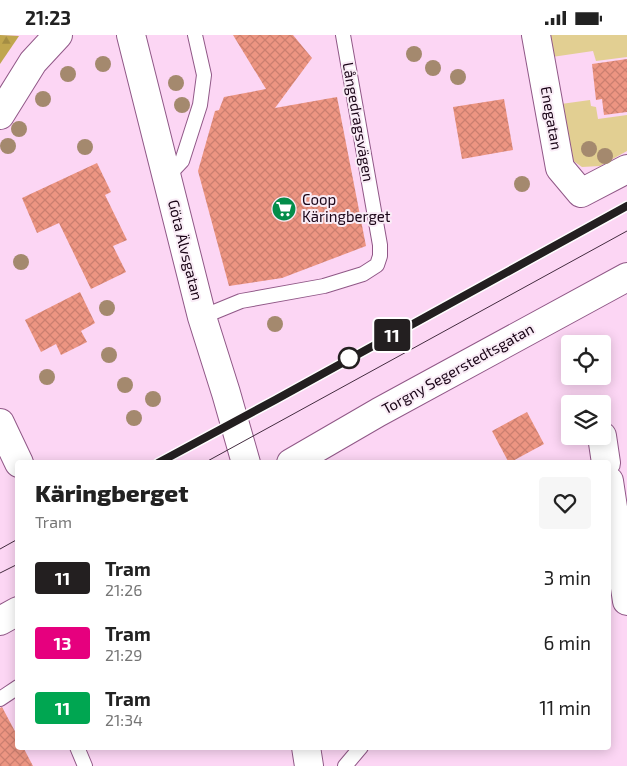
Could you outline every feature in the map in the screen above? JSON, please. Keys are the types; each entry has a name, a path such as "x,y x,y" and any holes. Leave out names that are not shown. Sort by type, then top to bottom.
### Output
{"street":[{"path":"0,115 33,62 58,35"},
{"name":"Göta Älvsgatan","path":"131,35 202,317 245,460"},
{"name":"Enegatan","path":"536,35 560,168 582,193 627,169"},
{"name":"Torgny Segerstedtsgatan","path":"296,460 379,412 627,277"},
{"path":"0,423 18,460"},
{"path":"603,445 606,460"},
{"path":"611,494 627,601"},
{"path":"306,750 309,766"}],"lane":[{"path":"166,177 182,161 200,105 204,75 195,35"},
{"name":"Långedragsvägen","path":"202,317 241,301 324,286 363,274 377,265 380,257 380,245 343,35"},
{"path":"0,699 15,689"},
{"path":"78,750 85,766"},
{"path":"345,766 358,750"}],"shaded area":[{"path":"549,35 627,35 627,57 596,61 593,51 552,57"},
{"path":"590,100 591,106 596,107 598,119 627,115 627,151 600,166 582,167 572,160 561,104"}],"green space":[{"path":"0,35 19,36 0,64"}],"building":[{"name":"Coop Käringberget","path":"233,35 293,35 312,58 275,108 337,97 366,246 282,278 229,286 198,171 215,111 219,110 224,97 266,89"},
{"path":"627,59 627,112 604,115 602,99 596,100 592,64"},
{"path":"504,99 513,150 462,159 453,107"},
{"path":"97,163 111,192 105,195 127,240 113,246 126,272 91,289 59,223 37,233 22,198"},
{"path":"80,292 95,323 81,331 87,342 61,355 56,344 41,352 25,320"},
{"path":"527,412 544,444 515,460 507,460 492,431"},
{"path":"2,707 15,731 15,750 25,750 33,766 0,766 0,708"}],"tram line":[{"path":"164,460 627,206"},
{"name":"11","path":"163,460 627,206"},
{"path":"209,460 627,231"},
{"path":"0,549 15,541"},
{"path":"0,573 15,566"}],"place":[{"name":"Coop Käringberget","path":"284,209"}]}
